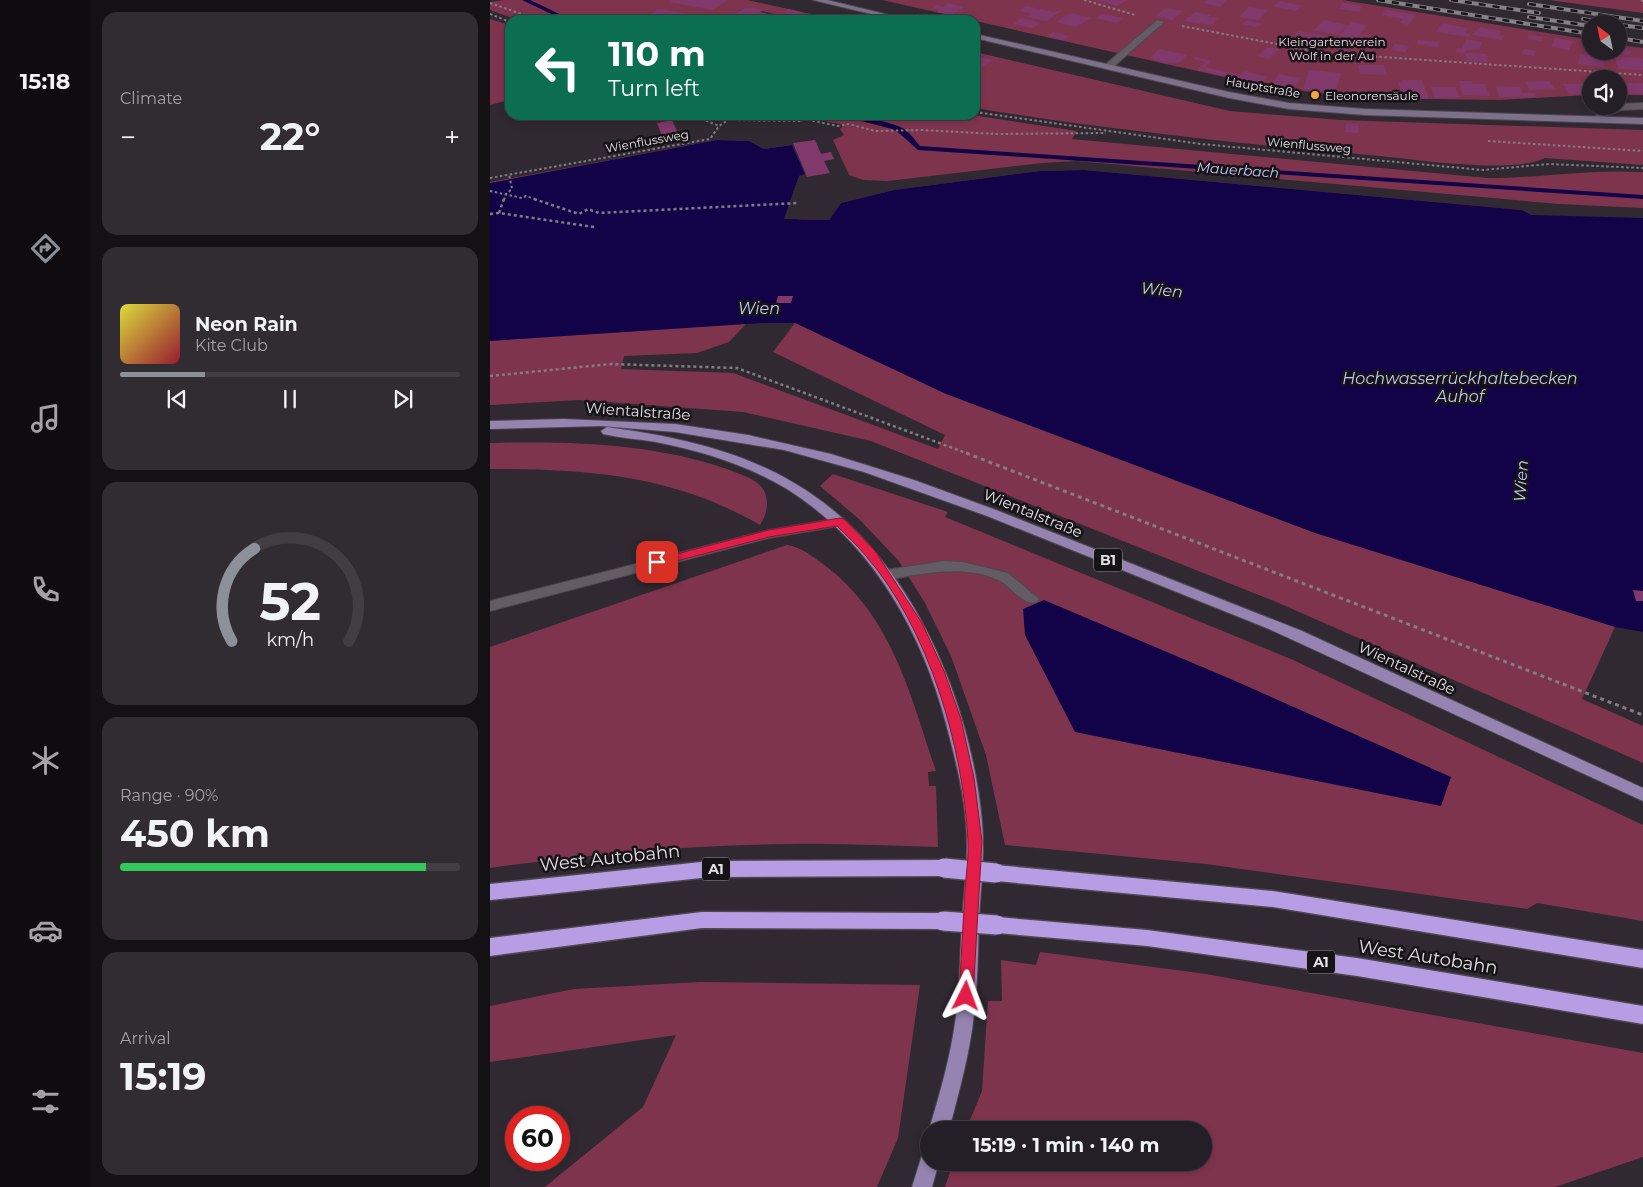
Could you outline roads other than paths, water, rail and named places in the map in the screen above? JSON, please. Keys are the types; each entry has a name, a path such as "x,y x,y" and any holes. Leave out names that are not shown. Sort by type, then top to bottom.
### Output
{"highway":[{"name":"West Autobahn","path":"490,892 711,869 944,868 1273,900 1643,959"},
{"name":"West Autobahn","path":"490,948 702,920 943,921 1147,938 1357,967 1643,1015"}],"main road":[{"path":"817,0 884,15"},
{"name":"Hauptstraße","path":"980,37 1229,95 1313,109 1373,113 1643,120"},
{"path":"544,422 624,433 690,446 724,456 759,470 792,487 840,522 871,554 918,626 938,671 955,719 968,778 975,842 965,1016 941,1121"},
{"name":"Wientalstraße","path":"490,425 544,422 625,424 703,432 783,446 869,470 978,508 1295,634 1643,795"},
{"path":"922,1187 926,1171"}],"lane":[{"path":"1108,67 1160,22"},
{"path":"1593,119 1619,107 1643,106"},
{"path":"490,606 769,534 840,522"},
{"path":"886,575 944,566 963,567 1003,576 1032,599"}],"water":[{"name":"Hochwasserrückhaltebecken Auhof","path":"717,140 749,141 764,149 792,145 805,174 799,176 784,219 829,220 841,203 894,190 1040,171 1084,170 1522,210 1531,215 1643,218 1643,632 1615,627 1315,533 946,394 795,323 762,323 490,341 490,183"},
{"path":"1044,600 1233,680 1451,777 1441,806 1075,732 1025,635 1023,609"}],"waterway":[{"name":"Mauerbach","path":"525,0 558,15"},
{"name":"Mauerbach","path":"864,120 894,127 902,131 918,148 1643,197"}],"railway":[{"path":"1378,0 1582,33"},
{"path":"1451,0 1539,13"},
{"path":"1529,4 1643,21"},
{"path":"1529,17 1582,25"},
{"path":"1628,26 1643,28"},
{"path":"1628,40 1643,42"}],"place":[{"name":"Eleonorensäule","path":"1315,95"}],"park label":[{"name":"Kleingartenverein Wolf in der Au","path":"1332,48"}],"water label":[{"name":"Wien","path":"1162,290"},
{"name":"Wien","path":"759,308"},
{"name":"Wien","path":"1521,481"}]}
